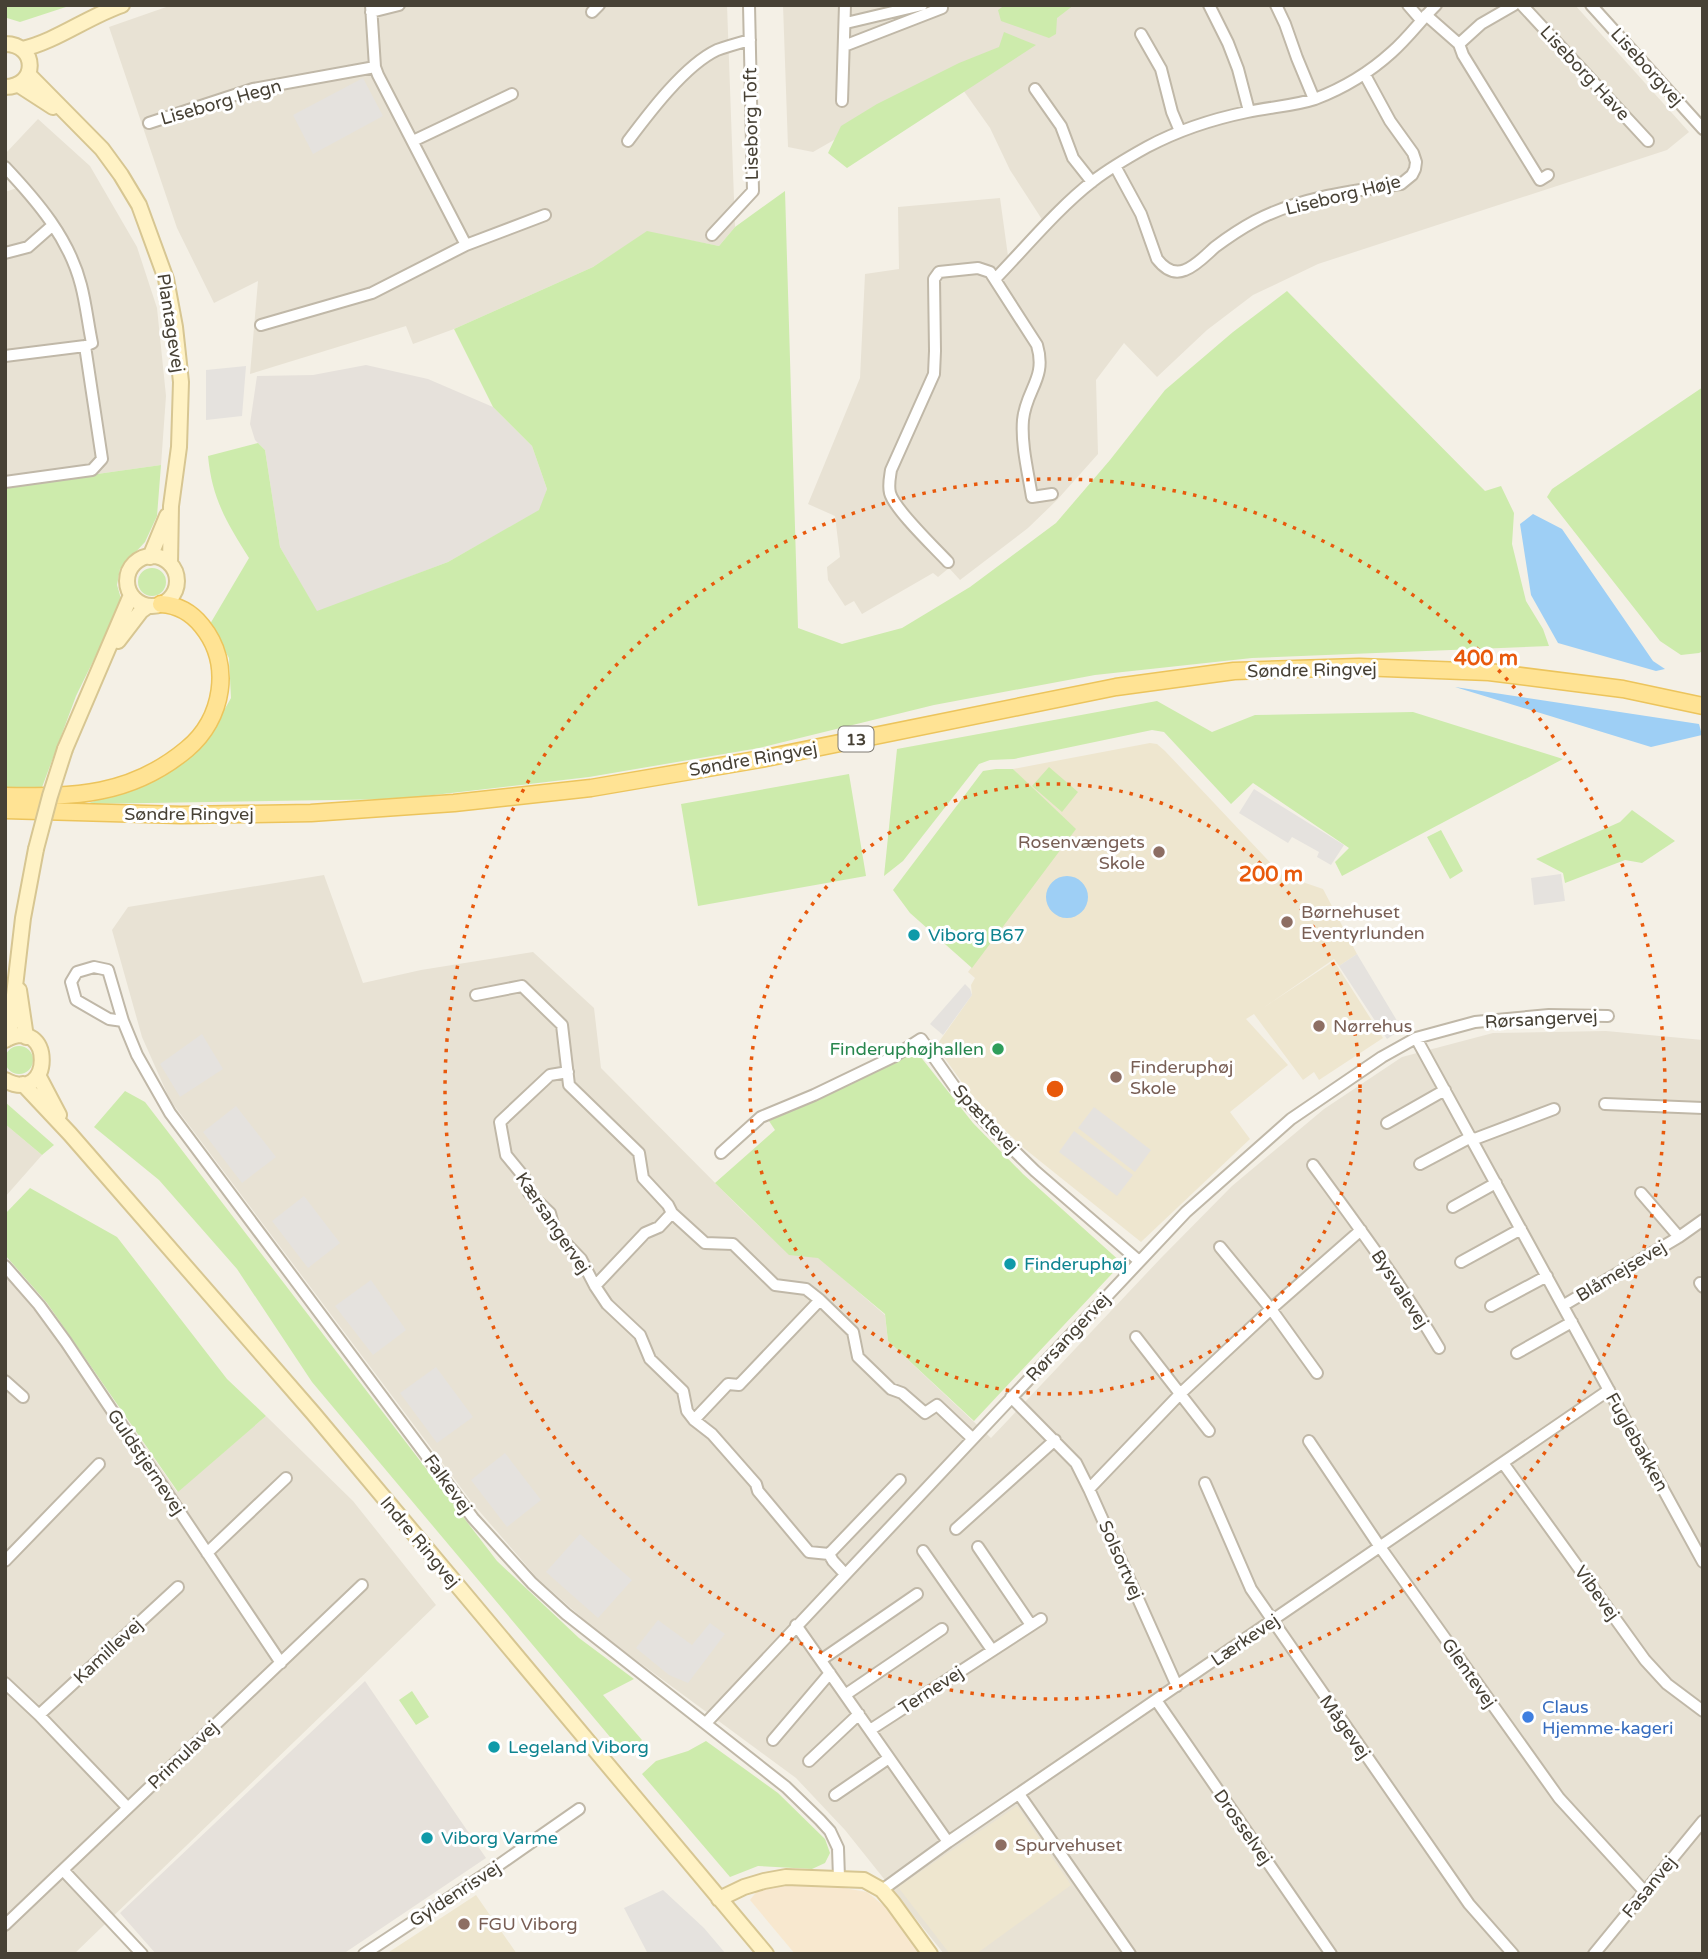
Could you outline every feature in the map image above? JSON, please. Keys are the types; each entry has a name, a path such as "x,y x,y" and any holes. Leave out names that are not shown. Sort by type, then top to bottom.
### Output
{"main road":[{"path":"5,796 74,796 109,789 158,769 197,740 212,718 220,694 218,655 207,632 193,616 174,605 155,605"},
{"name":"Søndre Ringvej","path":"5,810 181,815 311,813 454,803 577,789 761,759 1116,687 1234,671 1359,667 1489,672 1623,689 1703,706"}],"street":[{"path":"6,43 22,49 122,5"},
{"path":"398,5 371,8 375,66 466,245"},
{"name":"Liseborg Toft","path":"712,234 753,191 749,5"},
{"path":"842,101 845,5"},
{"path":"846,23 922,5"},
{"path":"844,46 942,8 941,5"},
{"path":"1209,5 1238,69 1249,111"},
{"path":"1276,5 1314,99"},
{"path":"1408,5 1459,44 1463,55 1540,180 1548,175"},
{"path":"996,278 1071,200 1092,181 1115,166 1180,131 1249,111 1314,99 1365,75 1394,50 1436,5"},
{"path":"1459,44 1481,24 1514,5"},
{"name":"Liseborg Have","path":"1522,5 1648,141"},
{"name":"Liseborgvej","path":"1591,5 1703,130"},
{"path":"15,81 75,27"},
{"path":"1141,34 1161,69 1180,131"},
{"name":"Liseborg Toft","path":"628,141 657,102 695,65 716,51 750,40"},
{"path":"15,81 22,49"},
{"name":"Liseborg Hegn","path":"149,124 253,89 375,66"},
{"name":"Liseborg Høje","path":"1115,166 1141,214 1157,259 1169,270 1185,270 1255,221 1287,207 1321,197 1401,184 1412,175 1416,162 1413,153 1390,121 1365,75"},
{"name":"Plantagevej","path":"15,81 78,123 102,149 139,205 166,279 181,382 179,447 171,506 170,564"},
{"path":"1035,89 1061,126 1073,158 1092,181"},
{"path":"413,141 512,94"},
{"path":"5,167 32,196 65,242 80,283 92,344 5,356"},
{"path":"261,325 372,293 466,245 545,215"},
{"path":"5,253 28,247 53,225"},
{"path":"948,562 899,509 890,494 889,482 891,470 934,374 934,279 939,272 978,268 990,272 1037,345 1040,367 1038,378 1027,400 1023,430 1032,497 1052,495"},
{"path":"5,481 92,470 102,459 85,346"},
{"name":"Plantagevej","path":"150,557 171,506"},
{"path":"105,660 129,626 173,594 177,584 176,573 170,564 161,558 150,557 138,561 130,570 128,583 131,594 139,602 155,605"},
{"path":"5,1080 23,1084 38,1075 43,1064 42,1052 36,1042 17,1036 7,1039 23,918 36,849 65,750 131,594"},
{"name":"Falkevej","path":"122,1021 108,1019 76,1000 71,982 77,972 94,967 108,970 122,1021 136,1055 170,1113 473,1518 532,1583 566,1614 786,1787 830,1832 838,1848 839,1878"},
{"path":"17,979 26,1037"},
{"path":"476,995 522,986 562,1025 569,1085 639,1153 643,1178 672,1213 705,1243 733,1244 775,1285 806,1289 853,1332 858,1357 891,1390 902,1393 925,1413 937,1405 972,1438"},
{"name":"Rørsangervej","path":"706,1723 1186,1212 1291,1119 1382,1057 1416,1038 1475,1023 1549,1015 1608,1016"},
{"name":"Fuglebakken","path":"1416,1038 1703,1562"},
{"name":"Spættevej","path":"721,1153 761,1117 893,1057 921,1039 959,1093 989,1126 1034,1171 1139,1261"},
{"name":"Kærsangervej","path":"568,1072 550,1075 500,1122 506,1155 524,1177 530,1192 550,1213 555,1232 581,1259 607,1304 640,1335 650,1359 682,1391 687,1411 694,1420 712,1434 756,1484 758,1491 809,1552 829,1553 832,1561 845,1574"},
{"name":"Indre Ringvej","path":"38,1075 70,1135"},
{"name":"Indre Ringvej","path":"23,1084 313,1413 766,1954"},
{"path":"1387,1123 1445,1090"},
{"path":"1605,1104 1703,1108"},
{"path":"1420,1164 1471,1139 1554,1109"},
{"name":"Bysvalevej","path":"1313,1165 1417,1311 1439,1348"},
{"path":"1453,1207 1496,1183"},
{"name":"Blåmejsevej","path":"1641,1193 1679,1237"},
{"name":"Kærsangervej","path":"595,1286 645,1233 659,1227 672,1213"},
{"name":"Blåmejsevej","path":"1564,1306 1703,1220"},
{"path":"1461,1262 1521,1229"},
{"name":"Bysvalevej","path":"1089,1489 1180,1394 1361,1230"},
{"path":"1220,1247 1271,1309 1317,1373"},
{"name":"Guldstjernevej","path":"6,1269 40,1305 281,1663"},
{"path":"1491,1306 1548,1276"},
{"path":"694,1420 729,1384 739,1384 820,1300"},
{"path":"1517,1353 1572,1322"},
{"path":"1136,1337 1209,1431"},
{"path":"5,1381 23,1397"},
{"name":"Lærkevej","path":"882,1890 948,1842 1609,1390"},
{"name":"Solsortvej","path":"1011,1397 1076,1463 1177,1686"},
{"path":"956,1529 1055,1440"},
{"name":"Glentevej","path":"1309,1441 1380,1547 1559,1798 1645,1892"},
{"name":"Vibevej","path":"1503,1463 1645,1660 1667,1685 1703,1711"},
{"path":"5,1561 99,1464"},
{"path":"207,1553 286,1478"},
{"path":"829,1553 900,1480"},
{"name":"Mågevej","path":"1205,1483 1251,1589 1469,1904 1513,1954"},
{"name":"Ternevej","path":"870,1730 1036,1622 978,1547"},
{"path":"923,1551 992,1650"},
{"name":"Primulavej","path":"5,1925 362,1586"},
{"name":"Kamillevej","path":"39,1715 177,1587"},
{"path":"821,1660 917,1594"},
{"path":"796,1625 948,1842"},
{"path":"845,1695 942,1629"},
{"path":"774,1740 830,1673"},
{"path":"5,1683 128,1808"},
{"name":"Drosselvej","path":"1156,1700 1331,1954"},
{"path":"809,1761 859,1714"},
{"path":"835,1795 889,1758"},
{"path":"1018,1794 1130,1954"},
{"name":"Gyldenrisvej","path":"364,1954 505,1862 579,1809"},
{"name":"Fasanvej","path":"1594,1954 1703,1821"},
{"path":"64,1870 142,1954"},
{"path":"719,1899 744,1887 786,1878 864,1880 882,1890 930,1954"}],"shaded area":[{"path":"172,5 727,5 735,227 719,246 647,232 593,267 454,329 413,344 406,326 250,374 258,281 214,303 177,228 109,27"},
{"path":"783,5 1575,5 1689,132 1667,150 1318,264 1253,295 1207,330 1157,377 1124,343 1096,380 1098,454 1057,500 1028,528 960,580 949,568 938,577 933,573 862,614 854,601 845,606 828,580 827,567 840,557 835,516 808,504 860,378 865,274 899,269 898,207 1000,198 1008,256 1043,221 1010,170 990,128 951,73 813,152 788,147"},
{"path":"363,78 383,116 313,154 293,115"},
{"path":"38,119 90,166 137,247 157,308 166,396 161,465 5,487 5,192 17,188 5,154"},
{"path":"366,365 428,379 493,407 532,446 547,489 540,510 448,562 317,612 280,547 265,450 255,440 250,424 257,376 313,375"},
{"path":"246,366 242,416 206,420 206,370"},
{"path":"1150,743 1157,744 1165,751 1282,875 1323,889 1357,954 1339,966 1334,959 1263,1008 1334,961 1383,1038 1319,1080 1314,1072 1303,1080 1254,1014 1246,1019 1288,1065 1230,1112 1250,1139 1141,1242 1025,1149 997,1123 966,1088 936,1046 972,995 971,985 975,978 968,972 1075,829 1013,769"},
{"path":"1254,789 1344,845 1331,865 1317,857 1319,852 1292,837 1288,843 1239,813"},
{"path":"1561,874 1565,901 1534,905 1531,878"},
{"path":"324,875 363,983 421,970 533,952 594,1008 601,1068 789,1254 818,1257 885,1315 888,1341 991,1438 1232,1186 1324,1109 1402,1057 1493,1033 1606,1031 1703,1040 1703,1954 944,1954 845,1830 796,1778 598,1632 538,1579 474,1505 170,1100 142,1037 112,930 128,907"},
{"path":"1357,954 1402,1029 1387,1039 1339,966"},
{"path":"965,984 972,995 943,1035 930,1024"},
{"path":"202,1034 223,1069 180,1097 160,1064"},
{"path":"236,1106 276,1157 242,1183 203,1132"},
{"path":"1094,1107 1151,1150 1135,1172 1078,1128"},
{"path":"5,1124 42,1155 5,1197"},
{"path":"1074,1131 1133,1175 1117,1196 1059,1152"},
{"path":"304,1196 340,1243 308,1268 272,1221"},
{"path":"5,1258 47,1303 177,1492 266,1416 353,1501 436,1605 74,1954 5,1954"},
{"path":"371,1280 406,1330 373,1355 335,1306"},
{"path":"436,1367 473,1417 437,1443 400,1393"},
{"path":"505,1453 541,1500 507,1527 471,1480"},
{"path":"580,1534 632,1580 598,1618 546,1572"},
{"path":"658,1620 692,1645 710,1623 725,1634 688,1683 669,1675 636,1648"},
{"path":"365,1681 486,1858 343,1954 156,1954 120,1913"},
{"name":"Spurvehuset","path":"1017,1806 1071,1885 976,1954 950,1954 898,1887"},
{"path":"779,1885 826,1885 867,1892 884,1906 922,1954 795,1954 750,1900 757,1891"},
{"path":"663,1890 704,1928 726,1954 648,1954 624,1908"},
{"name":"FGU Viborg","path":"476,1895 517,1954 386,1954"}],"green space":[{"path":"5,5 72,5 20,22 7,18"},
{"path":"1005,5 1074,5 1057,18 1056,34 1049,38 1001,21 998,10"},
{"path":"1004,32 1036,45 847,168 828,153 841,126 877,104 959,63 999,47"},
{"path":"785,191 798,628 842,644 902,628 970,587 1056,523 1165,390 1233,332 1287,291 1485,491 1501,486 1514,513 1512,544 1526,601 1543,629 1549,646 1252,658 1095,675 934,705 759,748 589,777 399,799 86,804 141,785 177,764 210,735 231,698 229,658 210,624 249,558 217,498 208,456 258,443 265,450 280,547 317,611 448,562 539,510 547,489 532,446 493,407 454,329 593,267 647,231 719,246 735,227"},
{"path":"1703,387 1703,651 1681,655 1660,641 1547,497 1552,489"},
{"path":"161,465 157,516 145,542 120,569 117,585 122,602 76,696 41,790 5,788 5,487"},
{"path":"152,568 162,572 166,582 162,592 152,596 142,592 138,582 142,572"},
{"path":"1157,701 1212,732 1255,715 1413,712 1563,759 1342,876 1335,862 1349,848 1253,783 1231,804 1164,732 1152,730 979,764 903,861 884,876 897,749"},
{"path":"1049,767 1078,792 1062,812 1032,786"},
{"path":"1013,769 1076,829 972,968 910,913 893,890 983,771"},
{"path":"849,774 866,876 698,906 681,804"},
{"path":"1632,810 1675,841 1642,863 1625,860 1565,883 1563,873 1536,859 1620,822"},
{"path":"1441,830 1463,871 1450,879 1427,837"},
{"path":"19,1046 29,1050 33,1060 29,1070 19,1074 9,1070 5,1060 9,1050"},
{"path":"916,1051 973,1123 1023,1174 1122,1263 974,1421 888,1341 885,1314 818,1258 789,1255 715,1183 775,1130 769,1121"},
{"path":"125,1091 145,1102 497,1561 579,1638 634,1679 603,1695 642,1740 626,1756 312,1382 237,1269 159,1180 94,1127"},
{"path":"5,1102 54,1145 42,1155 5,1124"},
{"path":"30,1188 117,1237 227,1379 266,1416 178,1492 47,1303 5,1255 5,1214"},
{"path":"412,1691 429,1717 416,1725 399,1700"},
{"path":"706,1741 778,1793 825,1839 830,1853 825,1863 812,1869 758,1866 730,1877 642,1774 656,1761 688,1751"}],"water":[{"path":"1533,514 1562,529 1653,661 1665,669 1656,671 1558,643 1531,595 1520,524"},
{"path":"1455,687 1699,724 1702,735 1651,747"},
{"path":"1067,876 1082,882 1088,897 1082,912 1067,918 1052,912 1046,897 1052,882"}],"place":[{"name":"Rosenvængets Skole","path":"1159,852"},
{"name":"Børnehuset Eventyrlunden","path":"1287,922"},
{"name":"Viborg B67","path":"914,935"},
{"name":"Nørrehus","path":"1319,1026"},
{"name":"Finderuphøjhallen","path":"998,1049"},
{"name":"Finderuphøj Skole","path":"1116,1077"},
{"name":"Finderuphøj","path":"1010,1264"},
{"name":"Claus Hjemme-kageri","path":"1528,1717"},
{"name":"Legeland Viborg","path":"494,1747"},
{"name":"Viborg Varme","path":"427,1838"},
{"name":"Spurvehuset","path":"1001,1845"},
{"name":"FGU Viborg","path":"464,1924"}]}
